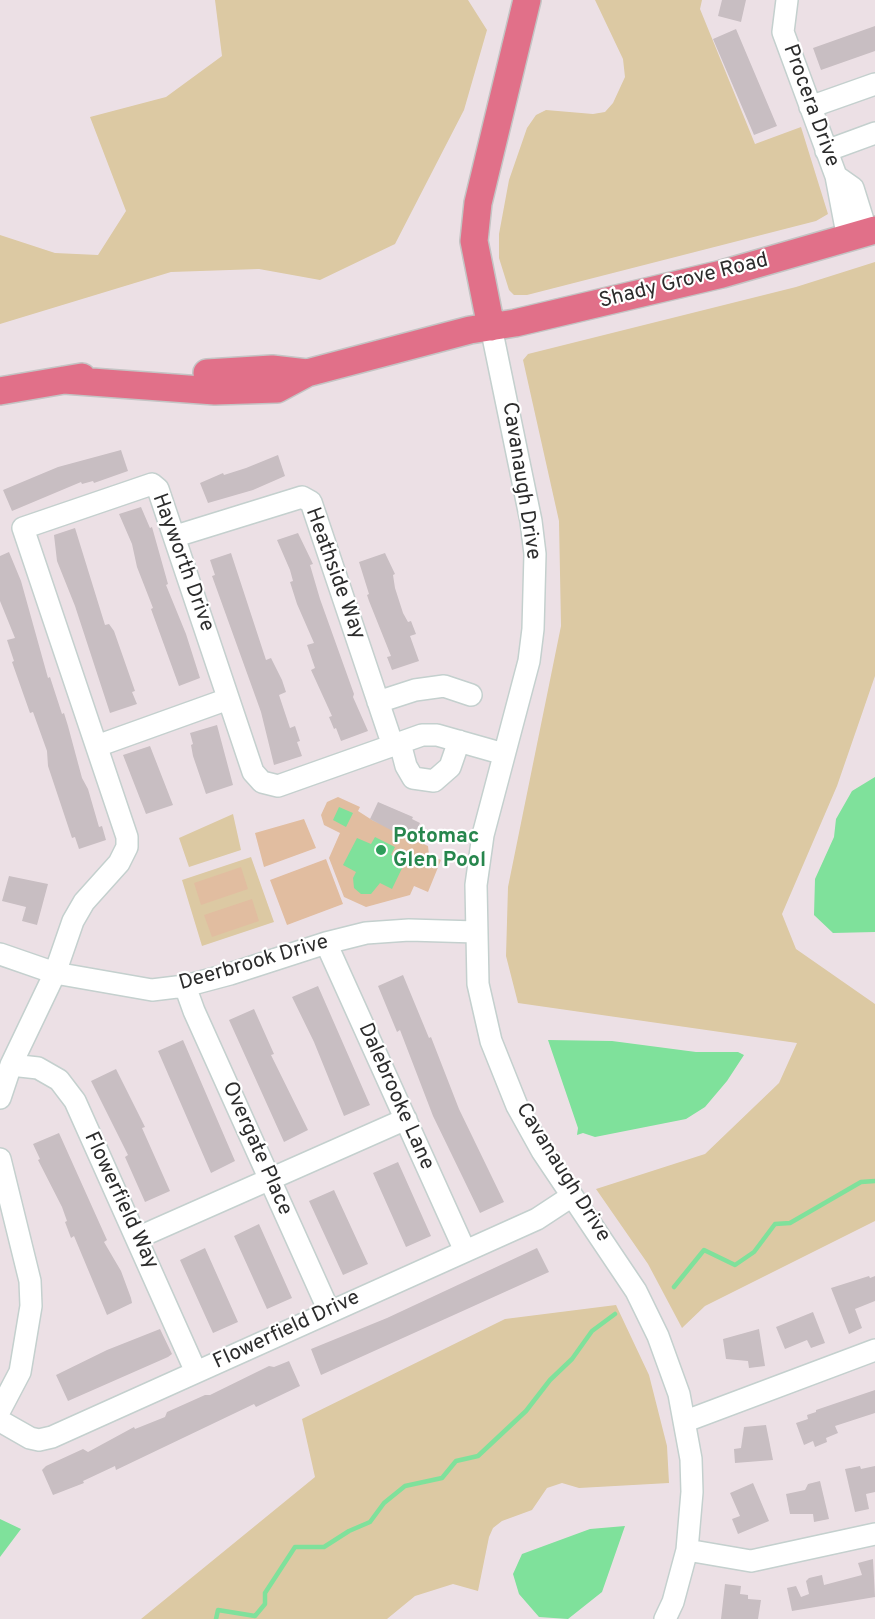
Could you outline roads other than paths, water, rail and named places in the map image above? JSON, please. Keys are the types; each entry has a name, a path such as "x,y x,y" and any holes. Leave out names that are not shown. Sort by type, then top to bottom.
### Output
{"main road":[{"path":"491,327 474,241 477,203 527,0"},
{"name":"Shady Grove Road","path":"0,391 64,381 215,391 277,389 307,373 491,327 722,274 863,234"}],"street":[{"name":"Procera Drive","path":"787,0 783,32 836,176 853,188 863,234"},
{"path":"810,107 875,84"},
{"path":"826,151 875,133"},
{"name":"Cavanaugh Drive","path":"491,327 531,521 535,554 533,629 529,661 483,835 476,885 478,984 491,1041 517,1106 572,1196 621,1265 646,1310 670,1365 686,1421 692,1492 687,1550 673,1602 665,1619"},
{"name":"Hayworth Drive","path":"55,973 73,921 84,902 119,863 127,847 127,837 23,528 152,484 158,489 176,536 253,772 262,782 278,786 422,735 437,735 504,754"},
{"name":"Heathside Way","path":"176,536 302,497 311,502 378,702 413,778 434,781 450,767 459,741"},
{"path":"378,702 415,690 444,686 471,695"},
{"path":"97,746 228,699"},
{"name":"Deerbrook Drive","path":"0,954 55,973 152,990 185,986 366,933 409,930 476,932"},
{"name":"Dalebrooke Lane","path":"326,943 465,1251"},
{"path":"0,1098 11,1065 55,973"},
{"name":"Overgate Place","path":"185,986 194,1011 329,1311"},
{"name":"Flowerfield Way","path":"11,1065 38,1068 59,1080 75,1101 196,1372"},
{"path":"137,1238 406,1119"},
{"path":"0,1159 5,1203 30,1281 31,1306 20,1372 0,1410"},
{"name":"Flowerfield Drive","path":"0,1420 14,1431 39,1440 537,1219 572,1196"},
{"path":"686,1421 875,1350"},
{"path":"687,1550 751,1561 875,1533"}],"waterway":[{"path":"674,1287 704,1250 735,1265 754,1252 775,1224 790,1223 861,1182 875,1181"},
{"path":"216,1619 218,1610 255,1616 265,1604 265,1593 295,1547 324,1547 349,1531 370,1522 384,1503 405,1486 442,1478 456,1461 478,1456 526,1411 550,1380 572,1359 592,1331 615,1314"}],"place":[{"name":"Potomac Glen Pool","path":"381,850"}]}
